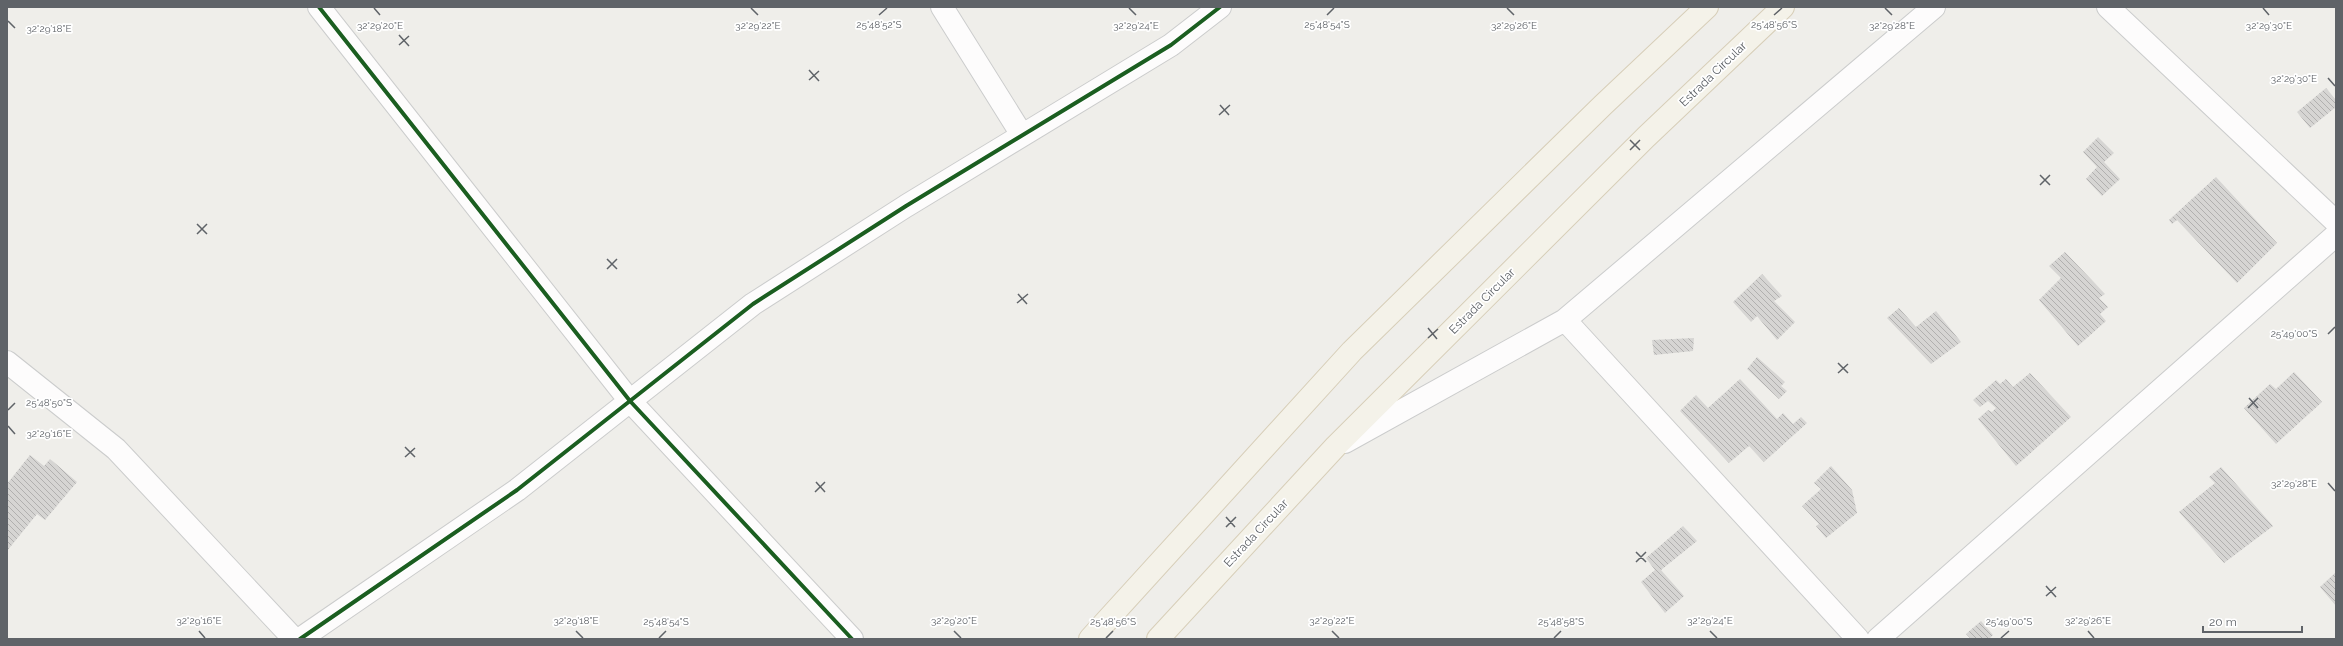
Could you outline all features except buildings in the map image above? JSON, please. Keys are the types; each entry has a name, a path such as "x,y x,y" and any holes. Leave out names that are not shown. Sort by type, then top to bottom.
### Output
{"main road":[{"path":"1090,639 1352,351 1603,105 1707,7"},
{"name":"Estrada Circular","path":"1158,639 1336,446 1646,137 1783,7"}],"street":[{"path":"319,7 630,401 852,639"},
{"path":"942,7 1022,135"},
{"path":"300,639 517,490 753,304 906,206 1171,45 1220,7"},
{"path":"1336,446 1565,320 1934,7"},
{"path":"2108,7 2336,222"},
{"path":"1878,639 2336,235"},
{"path":"1565,320 1858,639"},
{"path":"7,362 116,449 294,639"}],"cycle path":[{"path":"319,7 630,401 852,639"},
{"path":"300,639 517,490 753,304 906,206 1171,45 1220,7"}]}
